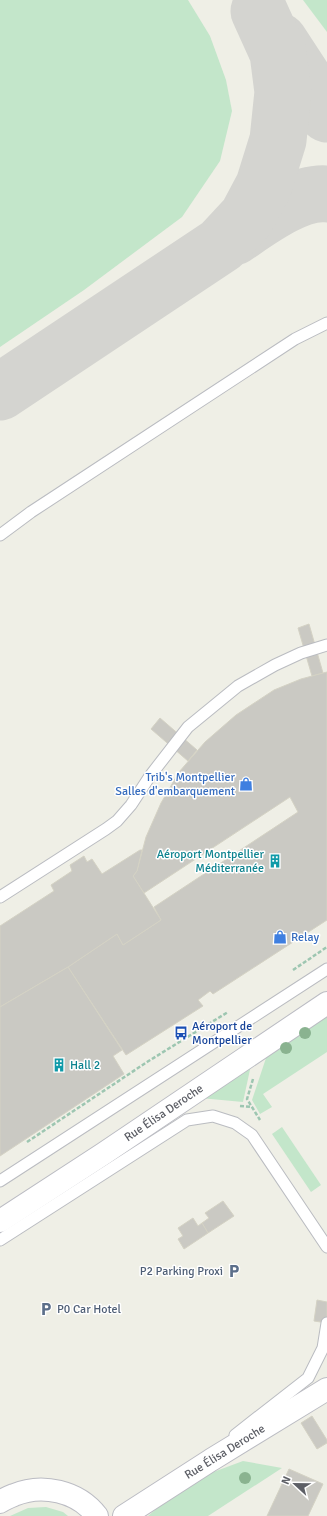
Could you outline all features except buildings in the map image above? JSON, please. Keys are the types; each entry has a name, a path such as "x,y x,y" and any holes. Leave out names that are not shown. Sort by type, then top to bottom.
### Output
{"street":[{"name":"Rue Élisa Deroche","path":"0,1221 109,1150 327,1003"},
{"name":"Rue Élisa Deroche","path":"124,1516 211,1460 327,1389"},
{"path":"0,1502 24,1491 48,1489 71,1495 91,1508 97,1516"}],"lane":[{"path":"0,535 31,512 289,344 327,323"},
{"path":"0,896 117,821 131,805 150,776 188,727 238,686 275,665 301,653 327,645"},
{"path":"0,1181 327,969"},
{"path":"0,1240 187,1120 213,1116 235,1123 252,1135 327,1247"},
{"path":"308,1378 323,1348 327,1323"},
{"path":"211,1460 240,1431 308,1378 327,1359"}],"path":[{"path":"24,1144 141,1066 202,1028"}],"green space":[{"path":"0,0 188,0 210,36 226,80 232,111 220,161 182,217 84,290 0,347"},
{"path":"303,0 327,0 327,32"},
{"path":"327,1012 327,1052 263,1094 272,1107 260,1114 252,1100 268,1052"},
{"path":"251,1065 243,1102 200,1098"},
{"path":"282,1127 321,1185 311,1192 272,1134"},
{"path":"243,1461 282,1468 208,1516 148,1516 169,1498 208,1474"},
{"path":"46,1507 63,1512 68,1516 10,1516 28,1508"}],"taxiway":[{"path":"0,392 221,245 247,217 264,185 278,140 283,92 278,53 259,11"},
{"path":"279,41 327,114"},
{"path":"234,237 278,208 303,197 315,194 327,194"}],"place":[{"name":"Trib's Montpellier Salles d'embarquement","path":"246,784"},
{"name":"Aéroport Montpellier Méditerranée","path":"275,861"},
{"name":"Relay","path":"280,937"},
{"name":"Aéroport de Montpellier","path":"181,1033"},
{"name":"Hall 2","path":"59,1065"},
{"name":"P2 Parking Proxi","path":"234,1271"},
{"name":"P0 Car Hotel","path":"46,1309"}]}
